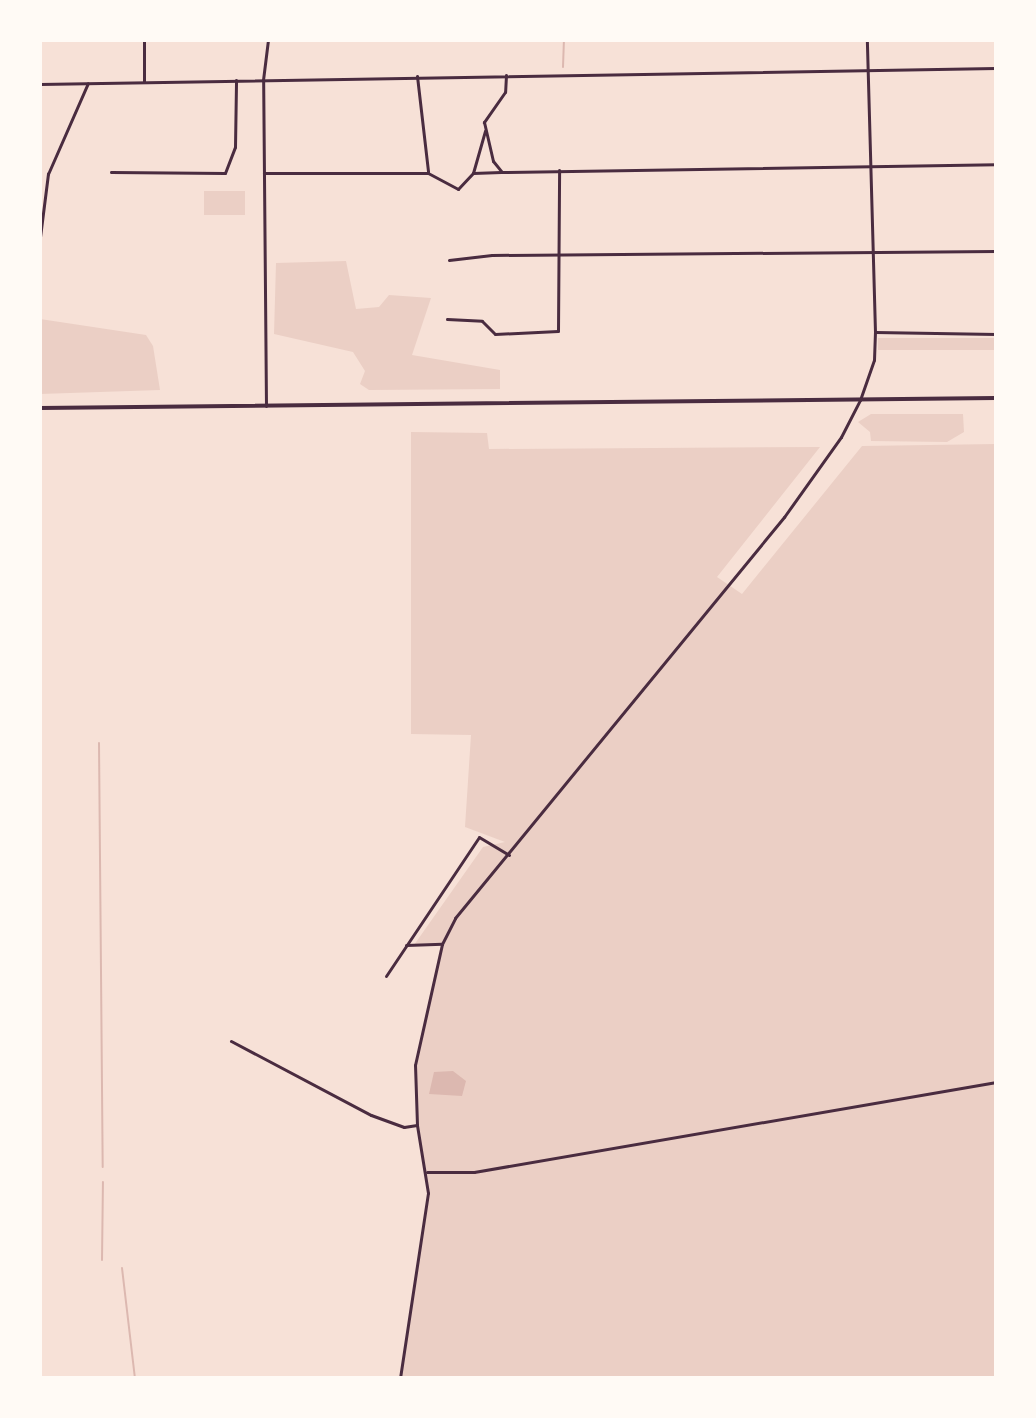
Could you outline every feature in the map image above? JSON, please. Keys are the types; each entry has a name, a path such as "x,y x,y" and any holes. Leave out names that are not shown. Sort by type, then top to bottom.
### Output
{"highway":[{"path":"40,408 996,398"}],"street":[{"path":"144,40 144,82"},
{"path":"266,406 263,80 268,40"},
{"path":"400,1378 427,1208 427,1172 417,1125 415,1065 442,944 455,918 784,517 841,437 860,400 874,360 867,40"},
{"path":"40,84 996,68"},
{"path":"502,172 484,122 505,92 506,75"},
{"path":"417,76 428,173"},
{"path":"111,172 225,173 235,147 236,80"},
{"path":"40,237 48,174 88,83"},
{"path":"264,173 428,173 458,189 473,173 486,131"},
{"path":"473,173 996,164"},
{"path":"447,319 482,321 495,334 558,331 559,170"},
{"path":"449,260 996,251"},
{"path":"875,332 996,334"},
{"path":"386,976 479,837 509,855"},
{"path":"406,945 442,944"},
{"path":"231,1041 371,1115 404,1127 417,1125"},
{"path":"427,1172 474,1172 996,1082"}],"shaded area":[{"path":"204,191 245,191 245,215 204,215"},
{"path":"346,261 356,309 379,307 389,295 431,298 412,355 500,370 500,389 369,390 360,384 365,371 353,352 274,334 276,263"},
{"path":"40,319 146,335 153,346 160,390 40,394"},
{"path":"878,338 996,338 996,350 878,350"},
{"path":"871,414 963,414 964,432 947,442 871,441 870,432 858,422"},
{"path":"411,432 487,433 489,449 820,447 717,577 742,594 862,446 996,444 996,1378 400,1378 428,1193 417,1125 415,1065 441,944 414,945 483,847 505,842 465,827 471,735 411,734"},
{"path":"453,1071 466,1081 462,1096 429,1094 434,1072"}],"waterway":[{"path":"563,67 564,40"},
{"path":"99,743 103,1167"},
{"path":"102,1260 103,1182"},
{"path":"122,1268 135,1378"}]}
